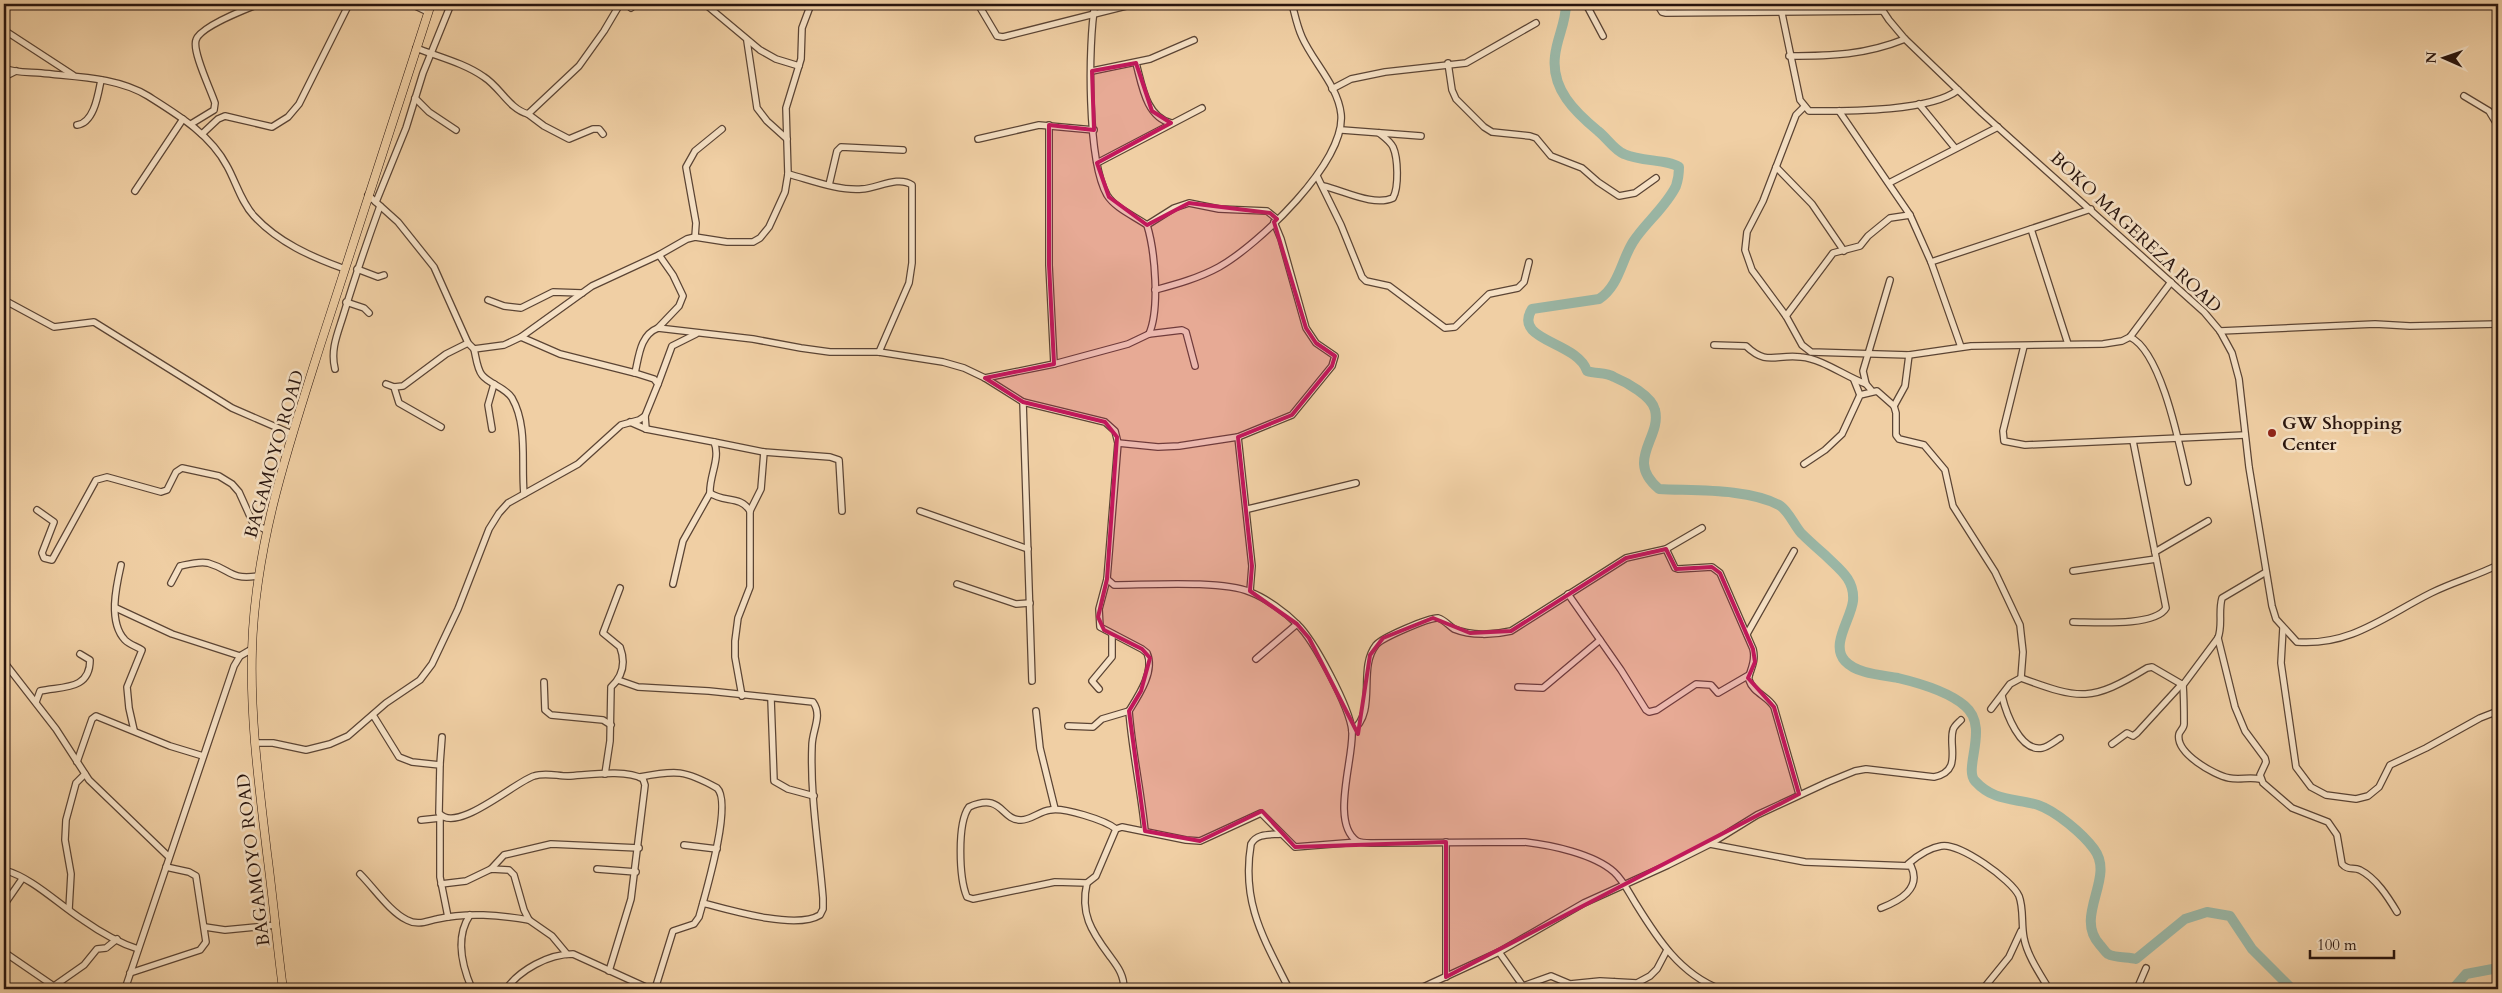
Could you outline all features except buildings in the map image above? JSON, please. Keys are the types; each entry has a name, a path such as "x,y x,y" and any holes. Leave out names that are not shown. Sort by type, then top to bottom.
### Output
{"highway":[{"name":"BAGAMOYO ROAD","path":"284,989 255,743 252,649 258,576 266,530 292,434 431,4"}],"street":[{"path":"191,124 214,110 215,103 197,53 196,40 200,35 219,23 260,4"},
{"path":"202,134 218,119 225,116 272,127 288,117 299,104 349,4"},
{"path":"412,4 428,12"},
{"path":"335,370 333,347 346,302 415,98 451,4"},
{"path":"528,114 578,66 604,31 620,4"},
{"path":"627,4 631,8 634,4"},
{"path":"704,4 747,41 776,59 798,66"},
{"path":"474,349 504,345 521,337 604,279 660,255 687,238 695,237 745,243 760,238 778,209 785,192 788,174 787,102 801,59 802,28 811,4"},
{"path":"830,4 835,4"},
{"path":"978,4 1000,37 1093,16 1134,4"},
{"path":"1095,4 1092,71 1097,163 1109,197 1147,225 1155,290 1153,326 1150,334"},
{"path":"1155,290 1192,280 1219,267 1236,256 1275,221 1317,176 1328,159 1342,130 1339,103 1302,37 1292,4"},
{"path":"1586,4 1602,36"},
{"path":"1657,4 1666,14 1780,12 1883,7"},
{"path":"1718,4 1718,12"},
{"path":"1780,4 1789,56 1804,107 1809,111 1839,111 1920,104 1941,100 1958,90"},
{"name":"BOKO MAGEREZA ROAD","path":"1883,7 1905,39 1958,90 2204,312 2220,331 2232,353 2239,379 2262,554 2276,619 2297,642 2317,643 2335,640 2360,631 2432,592 2498,565"},
{"path":"1332,89 1351,79 1466,63 1487,53 1536,23"},
{"path":"4,30 75,76"},
{"path":"1789,56 1870,52 1905,39"},
{"path":"1092,71 1136,63 1172,51 1194,40"},
{"path":"747,41 757,108 767,121 787,139"},
{"path":"416,48 462,65 484,76 498,87 517,108 544,126 569,139 593,129 598,129 603,134"},
{"path":"1136,63 1152,111 1162,120 1171,122"},
{"path":"1448,64 1452,90 1456,99 1492,132 1536,138 1550,156 1582,168 1598,182 1619,196 1635,193 1656,178"},
{"path":"4,68 16,71 101,80 146,95 191,124 202,134 226,164 243,201 254,216 291,246 345,269"},
{"path":"4,77 16,71"},
{"path":"77,125 86,122 90,117 101,80"},
{"path":"2464,96 2489,112 2498,126"},
{"path":"415,98 456,130"},
{"path":"1920,104 1955,148"},
{"path":"1804,107 1796,115 1763,201 1747,232 1745,250 1752,270 1786,316 1806,350 1817,353 1909,355 1960,347 2103,344 2122,341 2135,330 2171,282"},
{"path":"1097,163 1171,122 1202,108"},
{"path":"1839,111 1910,215 1931,262 1960,347"},
{"path":"134,191 183,119"},
{"path":"978,139 1049,125 1094,130"},
{"path":"1049,125 1049,266 1054,364"},
{"path":"1889,183 1998,126"},
{"path":"695,237 696,223 686,167 695,150 722,129"},
{"path":"1342,130 1421,136"},
{"path":"1323,186 1369,199 1392,198 1395,185 1395,152 1392,145 1379,133"},
{"path":"829,185 837,151 841,147 903,150"},
{"path":"1776,166 1812,204 1844,250"},
{"path":"788,174 829,185 863,189 877,184 903,182 912,185 911,274 906,294 879,352"},
{"path":"1317,176 1362,277 1366,281 1395,290 1445,328 1455,327 1489,294 1518,288 1524,282 1529,262"},
{"path":"368,196 398,222 434,267 468,343 474,349 481,374 512,398 520,424 524,494"},
{"path":"1118,443 1158,447 1179,446 1238,436 1292,415 1335,361 1335,356 1316,343 1306,328 1275,221 1267,212 1219,209 1189,204 1174,208 1147,225"},
{"path":"1931,262 2091,209"},
{"path":"1786,316 1804,295 1825,261 1833,253 1860,246 1868,236 1890,218 1910,215"},
{"path":"2031,229 2068,344"},
{"path":"635,373 644,338 649,332 658,328 679,306 683,296 673,275 660,255"},
{"path":"357,269 378,277 384,275"},
{"path":"1866,384 1863,371 1890,280"},
{"path":"488,300 504,306 521,308 554,292 582,293"},
{"path":"4,300 54,327 94,322 232,408 292,434"},
{"path":"346,302 364,308 369,313"},
{"path":"2220,331 2376,324 2410,326 2498,324"},
{"path":"658,328 696,334 753,339 830,352 879,352 943,362 964,368 985,378 1023,402 1104,422 1115,431 1118,443 1107,579 1099,608 1099,623 1104,630 1142,649 1150,658 1150,666 1141,691 1129,711 1131,742 1140,782 1145,831"},
{"path":"985,378 1054,364 1128,344 1150,334 1182,330 1186,332 1196,366"},
{"path":"2135,330 2138,340 2164,389 2188,482"},
{"path":"646,429 645,416 672,346 696,334"},
{"path":"2130,336 2138,340"},
{"path":"521,337 560,354 654,379 658,384"},
{"path":"386,384 394,387 403,386 446,354 468,343"},
{"path":"1714,345 1746,346 1762,358 1793,356 1809,358 1866,384 1872,390 1883,394 1894,406 1896,413 1896,435 1904,441 1924,445 1939,460 1945,470 1947,487 1957,514 1985,554 2016,614 2022,633 2021,678"},
{"path":"2024,346 2003,431 2004,441 2025,445 2245,435"},
{"path":"1894,406 1905,386 1909,355"},
{"path":"1854,380 1860,395"},
{"path":"492,429 488,405 494,384"},
{"path":"394,387 399,403 441,427"},
{"path":"1804,464 1825,450 1842,434 1860,395 1872,390"},
{"path":"1023,402 1032,681"},
{"path":"255,743 272,743 306,750 316,749 348,736 426,674 458,609 489,529 499,513 508,503 578,464 611,432 628,422 639,420 645,416"},
{"path":"628,422 646,429 764,452 838,460 842,512"},
{"path":"1238,436 1248,509 1252,566 1250,592"},
{"path":"2073,622 2149,619 2164,612 2166,602 2133,441"},
{"path":"674,584 683,541 710,493 711,473 717,454 714,442"},
{"path":"742,696 735,657 735,641 738,618 750,587 750,511 761,489 764,452"},
{"path":"37,510 54,522 42,555 44,558 52,560 96,480 107,477 156,493 167,490 176,472 182,468 192,468 219,476 232,484 253,523 266,530"},
{"path":"1248,509 1356,483"},
{"path":"710,493 719,498 741,501 750,511"},
{"path":"920,511 1028,549"},
{"path":"2155,552 2208,521"},
{"path":"1352,731 1360,723 1365,706 1370,655 1383,638 1433,618 1443,620 1453,628 1470,633 1505,632 1526,623 1626,558 1666,549 1702,528"},
{"path":"1568,594 1649,712 1656,710 1696,684 1711,685 1718,693 1749,675 1755,662 1755,656 1747,634 1716,569 1675,568 1666,549"},
{"path":"1747,634 1794,551"},
{"path":"2073,571 2156,559"},
{"path":"171,583 180,566 201,562 210,564 236,577 258,576"},
{"path":"121,565 116,586 117,628 129,644 142,650 127,686 134,730"},
{"path":"2112,744 2127,733 2133,736 2137,734 2181,686 2218,638 2221,630 2222,598 2266,572"},
{"path":"1107,579 1114,585 1195,585 1250,592 1297,624 1309,638 1347,712 1352,731 1344,809 1348,829 1358,842"},
{"path":"957,584 1016,604 1030,603"},
{"path":"605,774 608,762 612,714 611,687 622,673 622,650 604,633 620,588"},
{"path":"116,608 172,634 240,656"},
{"path":"1256,658 1297,624"},
{"path":"2283,628 2281,664 2296,767 2311,787 2326,795 2356,799 2368,796 2379,787 2390,765 2498,711"},
{"path":"1099,689 1092,682 1112,657 1112,634"},
{"path":"2218,638 2235,707 2245,731 2265,758 2266,762 2260,779"},
{"path":"1518,687 1543,688 1600,640"},
{"path":"125,989 168,856 234,666 240,656 252,649"},
{"path":"36,702 40,691 69,688 82,681 90,668 90,660 80,654"},
{"path":"4,662 36,702 85,774 140,831 168,856"},
{"path":"1991,709 2010,684 2021,678 2059,692 2085,695 2104,692 2147,668 2159,669 2181,686 2184,724 2178,735 2180,743 2188,753 2202,766 2214,773 2230,778 2249,777 2260,779 2278,798 2292,808 2328,822 2337,834 2342,864 2348,869 2360,870 2375,883 2397,912"},
{"path":"1749,675 1754,688 1771,701 1774,707 1799,794"},
{"path":"618,680 638,687 709,691 742,696 813,702 817,708 818,714 812,745 814,796 823,898 823,909 820,915 796,920 767,918 703,902"},
{"path":"544,682 545,710 551,714 603,720 611,725"},
{"path":"2002,696 2013,729 2032,746 2042,748 2060,738"},
{"path":"771,699 774,781 788,789 814,796"},
{"path":"1036,711 1040,748 1055,809"},
{"path":"1068,726 1093,727 1102,719 1129,711"},
{"path":"603,720 612,714"},
{"path":"373,715 399,757 412,762 440,764"},
{"path":"77,762 93,717 100,716 170,746 203,756"},
{"path":"1419,989 1499,952 1584,903 1710,844 1758,815 1799,794 1858,770 1878,770 1934,777 1941,775 1950,766 1954,755 1953,729 1961,720"},
{"path":"442,737 440,764 441,884 448,917"},
{"path":"608,762 614,774"},
{"path":"421,820 457,816 483,808 534,776 614,774 640,777 659,773 690,773 717,788 720,791 722,801 717,849 703,902 694,924 676,929 671,936 655,989"},
{"path":"69,909 71,874 65,840 66,820 76,783 85,774"},
{"path":"609,971 627,915 636,872 645,785 640,777"},
{"path":"1116,829 1111,825 1088,817 1055,809 1022,820 1015,818 990,802 969,807 962,821 962,866 967,897 973,899 1055,882 1087,883 1096,876 1116,829 1122,827 1200,841 1261,812 1296,847 1358,842 1525,842 1549,845 1599,862 1615,872 1666,950 1703,981 1720,989"},
{"path":"1281,834 1262,835 1254,838 1251,844 1250,900 1258,926 1289,989"},
{"path":"1446,842 1446,976"},
{"path":"441,884 466,881 491,869 504,855 551,844 638,848"},
{"path":"1710,844 1805,862 1840,865 1908,864 1921,854 1942,845 1954,846 1966,851 2014,888 2021,906 2026,945 2049,989"},
{"path":"684,845 717,849"},
{"path":"1881,908 1903,899 1908,893 1913,881 1912,869 1908,864"},
{"path":"130,973 203,948 206,942 205,927 198,903 196,876 189,872 166,867"},
{"path":"491,869 505,868 512,872 529,920"},
{"path":"597,869 636,872"},
{"path":"4,870 22,879 69,909 82,920 116,940 138,949"},
{"path":"360,874 392,908 408,921 425,924 448,917 470,915 529,920 552,936 567,954"},
{"path":"4,905 22,879"},
{"path":"1087,883 1084,903 1085,916 1122,974 1124,989"},
{"path":"470,915 464,925 461,948 472,989"},
{"path":"205,927 225,930 276,925"},
{"path":"1983,989 2009,957 2023,927"},
{"path":"4,952 56,988 84,965 97,949 106,948 116,940"},
{"path":"1499,952 1524,987 1552,976 1566,984 1614,982 1632,984 1642,981 1657,969 1666,950"},
{"path":"506,989 523,971 537,963 573,954 650,989"},
{"path":"2137,989 2146,968"},
{"path":"1614,982 1618,989"}],"highlighted area":[{"path":"1136,63 1152,111 1171,123 1097,163 1109,197 1147,225 1189,203 1270,213 1277,219 1274,222 1306,328 1316,343 1335,356 1332,366 1292,415 1238,437 1252,566 1250,591 1297,624 1309,638 1358,734 1370,655 1383,638 1433,618 1470,633 1511,631 1626,558 1666,549 1676,569 1712,567 1720,573 1753,649 1755,662 1748,678 1774,707 1799,794 1446,977 1446,842 1295,847 1262,811 1200,841 1145,831 1129,711 1141,691 1150,658 1142,649 1104,630 1098,617 1107,579 1117,437 1105,422 1023,402 985,378 1054,364 1049,265 1049,125 1094,130 1092,71"}],"waterway":[{"path":"1566,4 1565,17 1555,56 1557,79 1566,99 1581,116 1620,152 1631,157 1674,164 1679,167 1679,174 1672,194 1633,242 1615,280 1606,294 1599,299 1532,309 1528,320 1531,328 1538,335 1571,353 1581,361 1587,371 1611,375 1644,395 1653,405 1656,420 1644,459 1649,478 1659,489 1736,493 1779,505 1788,514 1801,533 1841,570 1849,580 1853,593 1853,601 1840,640 1841,655 1845,661 1856,669 1924,685 1950,696 1965,706 1972,715 1975,725 1976,736 1972,767 1972,775 1975,781 1982,788 1997,796 2038,805 2053,812 2076,830 2094,849 2099,860 2100,872 2091,922 2093,934 2107,953 2114,956 2136,959 2185,919 2207,912 2230,916 2252,949 2292,989"},
{"path":"2453,989 2466,974 2498,968"}],"place":[{"name":"GW Shopping Center","path":"2272,433"}]}
